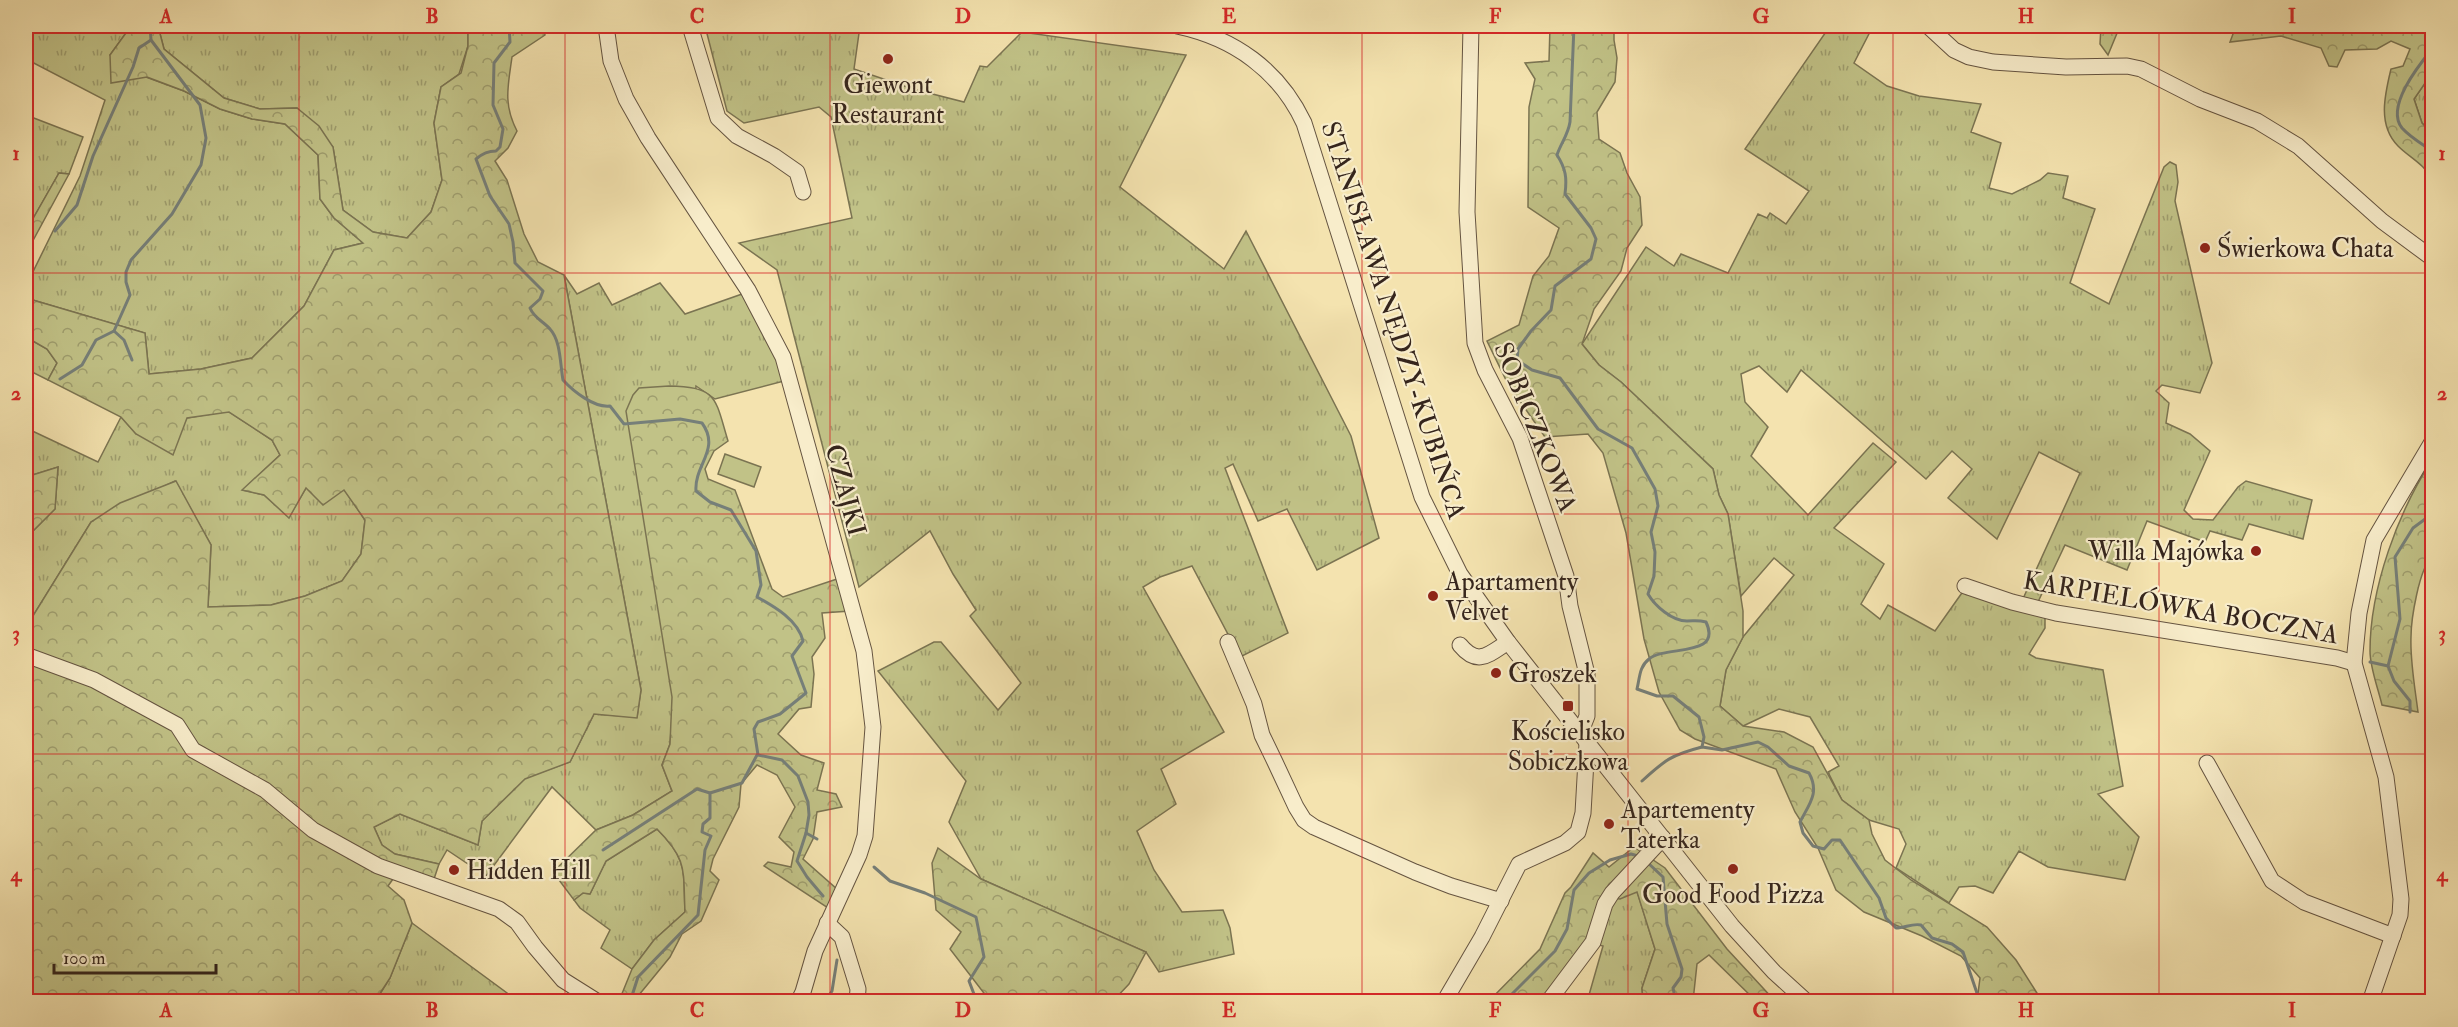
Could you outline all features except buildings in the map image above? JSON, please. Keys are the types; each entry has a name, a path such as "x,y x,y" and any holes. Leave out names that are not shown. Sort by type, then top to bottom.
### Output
{"street":[{"name":"CZAJKI","path":"606,26 611,61 626,99 648,138 748,290 783,357 860,632 873,727 866,836 827,923 798,1002"},
{"path":"690,26 718,118 737,136 774,156 797,172 803,192"},
{"name":"STANISŁAWA NĘDZY-KUBIŃCA","path":"1177,26 1213,36 1241,50 1273,76 1298,109 1422,497 1460,574 1508,642 1746,943 1807,1002"},
{"name":"SOBICZKOWA","path":"1471,26 1467,212 1475,343 1485,370 1520,438 1566,576 1570,606 1587,674 1581,824 1578,832 1565,843 1520,864 1501,901"},
{"path":"1928,26 1954,50 1969,57 1993,62 2066,67 2127,66 2141,69 2200,99 2257,121 2298,146 2382,220 2433,258"},
{"path":"2370,1002 2400,915 2401,899 2394,829 2378,742 2355,663 2360,613 2374,540 2433,442"},
{"name":"KARPIELÓWKA BOCZNA","path":"1965,586 2012,602 2056,613 2337,658 2355,663"},
{"path":"1228,642 1254,704 1262,735 1304,820 1314,827 1415,872 1501,901 1444,1002"},
{"path":"1460,645 1473,657 1482,658 1508,642"},
{"path":"26,655 94,680 177,725 193,750 265,790 313,830 378,866 499,909 517,922 563,980 598,1002"},
{"path":"2207,763 2272,881 2304,903 2393,936"},
{"path":"1548,1002 1593,942 1605,904 1612,893 1663,838"},
{"path":"827,923 842,937 858,989 857,1002"}],"green space":[{"path":"28,26 131,26 110,55 146,77 184,91 220,109 252,119 285,124 318,155 320,199 334,218 363,243 334,250 304,306 252,358 201,369 149,374 145,333 26,298 26,286 80,176 105,100 26,59"},
{"path":"131,26 158,26 164,49 224,98 260,109 297,108 319,126 333,147 343,210 373,232 407,238 431,212 442,180 434,123 441,87 461,73 468,46 468,26 543,26 545,35 512,57 508,103 517,131 508,148 495,161 507,180 524,234 538,262 564,275 641,690 637,718 594,714 570,762 525,779 482,821 478,845 400,814 374,827 382,845 395,854 439,864 431,888 398,872 388,886 404,900 412,923 390,978 375,1001 26,1001 26,611 33,616 91,522 120,503 176,481 211,545 208,607 271,605 305,596 342,581 361,554 365,520 344,490 323,505 306,488 289,518 264,495 242,490 280,455 272,440 229,412 187,418 173,455 136,434 121,417 48,380 57,363 47,349 26,337 26,298 145,333 149,374 201,369 252,358 304,306 334,250 363,243 334,218 320,199 318,155 285,124 252,119 220,109 184,91 147,77 111,83 110,55"},
{"path":"158,26 468,26 468,46 459,74 441,87 434,123 442,180 431,212 407,238 373,232 343,210 333,147 297,108 260,109 224,98 164,49"},
{"path":"705,26 860,26 854,69 913,89 964,102 980,66 987,67 1022,32 1186,55 1120,187 1224,269 1246,231 1351,436 1379,538 1317,570 1287,509 1258,521 1233,464 1225,468 1288,633 1240,657 1192,566 1160,577 1143,587 1224,732 1161,769 1176,804 1137,831 1154,870 1182,912 1223,910 1230,928 1234,954 1159,972 1146,952 981,879 949,822 966,781 878,671 934,642 941,642 998,710 1021,683 970,616 976,610 930,531 859,587 777,270 739,243 852,218 831,117 819,107 744,123 727,111"},
{"path":"1550,26 1614,26 1617,58 1615,82 1597,112 1599,139 1620,153 1627,173 1640,197 1642,225 1627,248 1621,271 1594,309 1582,344 1599,365 1621,382 1713,469 1719,495 1728,514 1743,611 1743,637 1726,670 1720,706 1743,726 1784,732 1813,747 1842,800 1869,820 1872,834 1885,860 1911,880 1987,927 2016,960 2042,1001 1977,1001 1980,978 1961,956 1922,936 1864,912 1836,890 1818,848 1795,812 1776,769 1695,739 1680,730 1659,692 1644,639 1626,533 1603,453 1588,434 1545,437 1508,384 1487,341 1519,325 1533,276 1549,256 1559,228 1528,207 1529,107 1535,79 1525,63 1549,61"},
{"path":"1830,26 1873,26 1854,63 1887,86 1919,96 1981,104 1971,132 2001,143 1989,188 2012,194 2040,180 2048,173 2068,176 2063,198 2095,209 2070,283 2109,304 2164,167 2170,162 2176,165 2178,182 2175,201 2212,363 2200,393 2162,385 2156,391 2169,403 2166,423 2190,434 2210,451 2184,510 2193,519 2213,520 2238,487 2246,481 2312,500 2303,539 2249,524 2242,540 2210,531 2205,542 2147,521 2127,570 2065,545 2037,604 2022,601 2080,473 2039,452 1997,539 1948,498 1972,469 1952,451 1926,479 1801,370 1787,392 1759,366 1741,374 1745,402 1768,427 1751,456 1808,515 1873,443 1896,462 1834,528 1884,564 1861,604 1880,619 1888,605 1935,631 1964,590 2045,615 2045,628 2029,654 2036,658 2103,670 2123,786 2098,794 2139,837 2125,880 2048,867 2019,851 1993,893 1975,886 1959,887 1949,903 1896,868 1906,844 1899,829 1869,820 1842,800 1828,772 1839,766 1810,717 1779,709 1743,726 1720,706 1726,670 1743,637 1794,575 1774,558 1741,596 1728,514 1719,495 1713,469 1621,382 1599,365 1582,344 1646,247 1674,266 1681,254 1728,273 1758,214 1767,218 1770,213 1786,224 1809,191 1745,149"},
{"path":"2101,26 2120,26 2108,55 2100,44"},
{"path":"2236,26 2432,26 2432,73 2414,99 2422,123 2432,133 2432,179 2425,169 2391,138 2385,119 2385,99 2391,69 2403,66 2410,49 2391,41 2377,49 2345,50 2337,67 2329,66 2321,48 2281,36 2230,42"},
{"path":"2432,73 2432,133 2422,123 2414,99"},
{"path":"26,115 83,137 69,174 59,173 26,231"},
{"path":"59,173 69,174 30,246 26,242 26,231"},
{"path":"564,275 577,294 599,283 612,305 660,283 685,314 745,293 770,340 784,381 715,399 696,386 670,744 662,765 672,791 633,815 596,830 552,787 486,876 447,850 439,864 395,854 382,845 374,827 400,814 478,845 482,821 525,778 570,762 594,714 637,717 641,690"},
{"path":"26,337 47,349 57,363 48,380 26,369"},
{"path":"669,386 697,389 706,393 717,405 728,441 714,451 705,469 708,479 735,490 772,589 783,597 840,578 850,611 822,613 825,638 812,657 814,674 811,707 799,709 778,734 801,755 824,763 817,790 836,794 842,807 817,812 813,839 803,859 838,890 828,908 764,866 768,862 791,867 794,852 779,837 795,807 777,775 757,765 741,784 739,807 713,859 710,871 719,880 701,921 682,934 670,957 634,1001 619,1001 632,969 654,940 685,912 682,866 679,858 657,829 606,861 590,894 583,893 574,900 553,872 596,830 633,815 672,791 662,765 670,744 672,697 626,411 639,388"},
{"path":"228,411 272,440 280,455 243,490 264,495 289,517 306,488 344,489 365,520 361,554 342,581 305,596 271,605 208,607 211,545 175,481 91,522 33,616 26,611 26,538 55,509 58,467 26,477 26,428 98,462 121,417 136,434 187,418"},
{"path":"725,454 761,467 754,487 718,474"},
{"path":"2432,460 2432,557 2423,572 2411,629 2412,665 2418,712 2382,705 2370,658 2371,627 2388,551 2408,503"},
{"path":"58,467 55,509 26,538 26,477"},
{"path":"657,829 674,849 682,866 685,912 654,940 632,969 601,948 610,930 580,908 574,900 583,893 590,894 606,861"},
{"path":"1634,847 1665,868 1727,949 1775,1001 1756,1001 1709,955 1697,964 1693,1001 1643,1001 1642,988 1655,949 1637,892 1620,899 1605,897 1588,939 1543,1001 1488,1002 1540,949 1565,893 1593,853 1609,867"},
{"path":"938,848 981,879 1146,952 1129,984 1113,1001 990,1001 950,949 961,932 936,910 932,863"},
{"path":"1637,891 1655,949 1642,988 1643,1001 1587,1002 1603,946 1595,944 1605,897"},
{"path":"412,923 507,993 503,1001 375,1002 390,978"}],"waterway":[{"path":"60,379 82,365 96,340 114,331 130,295 126,272 131,260 172,214 201,165 206,138 200,105 151,40 150,26"},
{"path":"509,26 510,42 494,63 493,105 503,129 500,147 476,159 490,196 509,224 515,263 543,291 540,299 530,308 554,334 563,380 591,402 610,406 624,424 680,419 702,423 707,432 708,449 696,482 696,491 710,502 731,510 756,551 761,585 757,597 791,620 803,641 792,656 806,693 780,714 758,722 754,729 758,755 782,760 798,776 808,802 809,815 797,861 823,896"},
{"path":"1574,26 1570,122 1557,155 1565,174 1565,194 1591,228 1596,239 1591,259 1555,286 1551,310 1518,349 1517,360 1532,370 1560,378 1598,429 1632,448 1655,489 1658,506 1651,532 1655,552 1654,576 1648,594 1659,608 1670,616 1681,620 1706,622 1709,633 1707,641 1700,646 1667,652 1649,659 1642,669 1637,689 1657,696 1673,696 1699,717 1704,737 1702,747 1722,750 1758,742 1768,747 1789,766 1809,773 1814,787 1810,804 1800,822 1803,833 1813,846 1824,849 1832,840 1840,840 1879,898 1886,918 1896,928 1921,925 1932,938 1952,944 1963,952 1980,1002"},
{"path":"2384,26 2401,28 2406,26"},
{"path":"55,231 77,205 93,156 133,67 139,48 151,40"},
{"path":"2432,49 2406,87 2398,109 2398,119 2402,128 2432,151"},
{"path":"114,331 124,340 132,360"},
{"path":"2410,712 2410,701 2394,681 2388,666 2400,619 2395,557 2413,528 2432,514"},
{"path":"2370,662 2388,666"},
{"path":"1642,781 1669,759 1702,747"},
{"path":"630,1002 638,977 698,915 705,850 711,836 702,832 703,824 710,818 710,793 742,783 757,755"},
{"path":"603,850 697,789 710,793"},
{"path":"806,833 817,839"},
{"path":"1504,1002 1555,951 1567,929 1574,890 1589,873 1610,860 1631,854 1638,856"},
{"path":"1648,863 1663,877 1667,924 1682,969 1681,977 1673,988 1676,1002"},
{"path":"874,867 890,881 925,893 976,917 984,957 969,981 977,1002"},
{"path":"825,1002 832,991 837,960"}],"place":[{"name":"Giewont Restaurant","path":"888,59"},
{"name":"Świerkowa Chata","path":"2205,248"},
{"name":"Willa Majówka","path":"2256,551"},
{"name":"Apartamenty Velvet","path":"1433,596"},
{"name":"Groszek","path":"1496,673"},
{"name":"Kościelisko Sobiczkowa","path":"1568,706"},
{"name":"Apartementy Taterka","path":"1609,824"},
{"name":"Good Food Pizza","path":"1733,869"},
{"name":"Hidden Hill","path":"454,870"}]}
